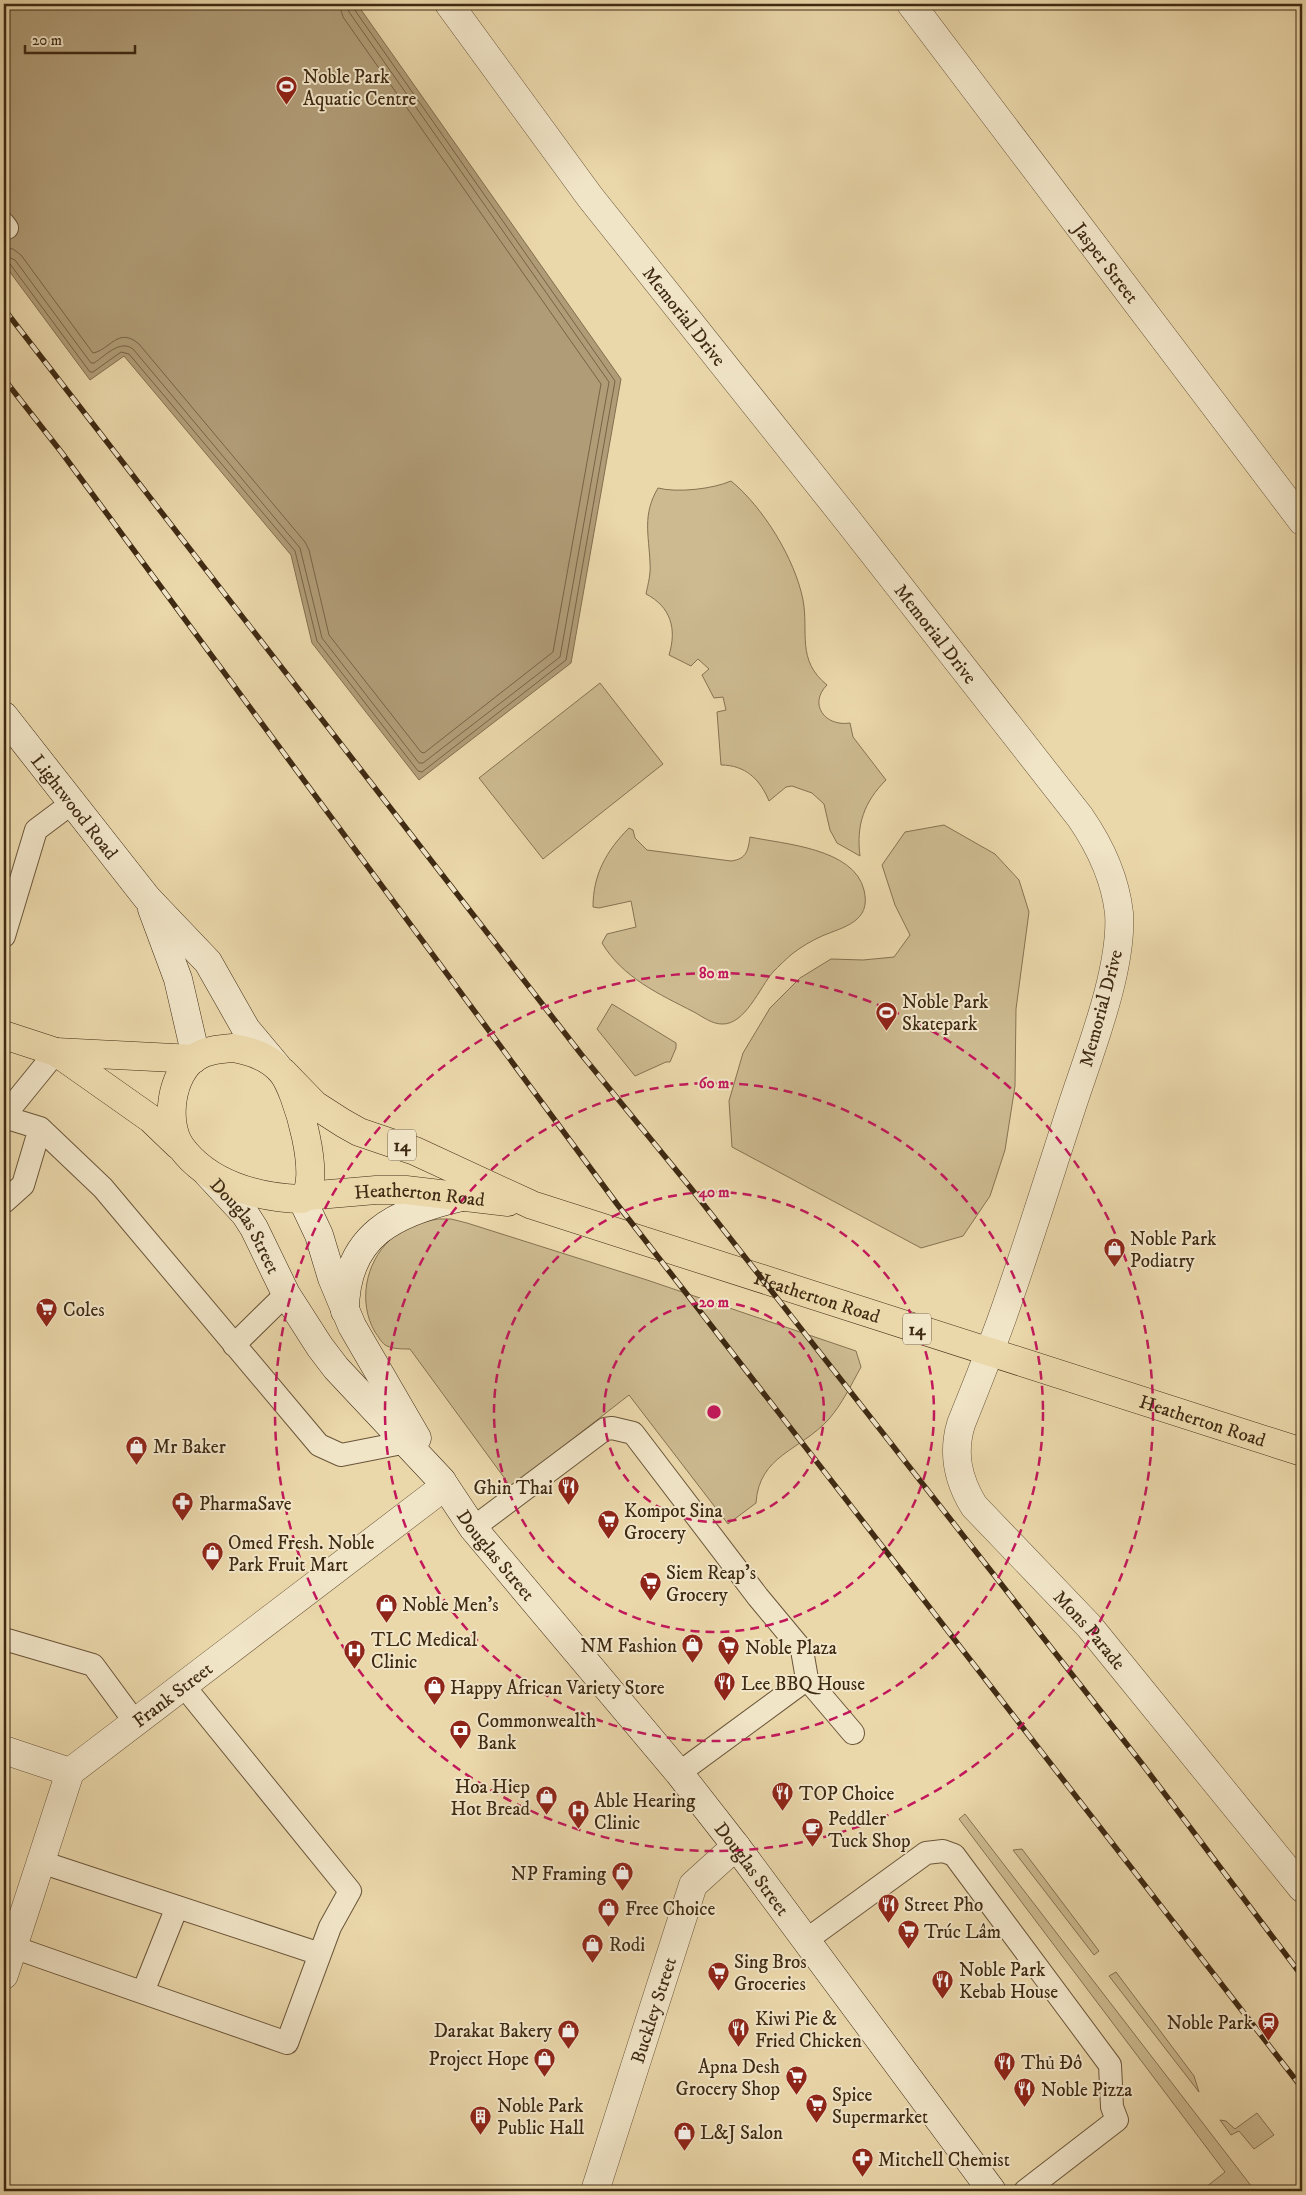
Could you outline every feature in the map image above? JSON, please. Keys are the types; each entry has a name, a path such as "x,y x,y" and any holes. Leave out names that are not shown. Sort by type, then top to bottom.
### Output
{"main road":[{"name":"14","path":"4,1035 56,1052 195,1058 216,1050 233,1048 258,1055 280,1069"},
{"name":"14","path":"56,1052 152,1119 196,1162 217,1178 252,1192 274,1197 304,1198"},
{"path":"195,1058 176,1086 171,1111 174,1133 196,1162"},
{"name":"Heatherton Road","path":"280,1069 316,1105 351,1128 415,1151 532,1205 1302,1452"},
{"path":"280,1069 296,1099 303,1122 310,1188 304,1198"},
{"name":"Heatherton Road","path":"304,1198 393,1190 532,1205"}],"street":[{"name":"Memorial Drive","path":"448,4 590,196 845,516 1080,817 1102,854 1112,877 1119,914 1118,945 1112,980 1085,1068 990,1352"},
{"name":"Jasper Street","path":"911,4 1302,521"},
{"name":"Lightwood Road","path":"4,716 147,898 208,962 219,978 246,1030 280,1069"},
{"name":"Lightwood Road","path":"147,898 178,978 195,1058"},
{"name":"Douglas Street","path":"196,1162 245,1214 298,1315 336,1368 442,1481 345,1311 304,1198"},
{"path":"345,1311 346,1295 353,1269 368,1241 403,1214 462,1197"},
{"name":"Mons Parade","path":"990,1352 957,1441 957,1467 968,1496 990,1524 1070,1606 1128,1672 1302,1888"},
{"name":"Douglas Street","path":"445,1486 473,1528 679,1772 992,2191"},
{"name":"Frank Street","path":"70,1772 445,1486"},
{"path":"4,1750 70,1772 4,1975"},
{"name":"Buckley Street","path":"595,2191 693,1885 736,1846"}],"lane":[{"path":"4,936 36,830 72,802"},
{"path":"56,1052 4,1116 40,1128 103,1188 319,1445 341,1455 407,1442"},
{"path":"4,1202 23,1185 40,1128"},
{"path":"234,1345 286,1294"},
{"path":"473,1528 605,1429 612,1428 633,1433 758,1597 802,1650 807,1679 854,1733"},
{"path":"4,1639 93,1666 135,1722"},
{"path":"679,1772 807,1679"},
{"path":"13,1947 288,2043 330,1927 350,1891 184,1685"},
{"path":"805,1941 926,1853 943,1851 954,1855 1110,2065 1112,2106 1117,2120 1025,2191"},
{"path":"41,1862 320,1954"},
{"path":"143,1992 177,1907"}],"shaded area":[{"path":"731,481 766,519 793,568 803,600 807,656 817,675 827,685 819,700 822,713 833,721 850,723 853,737 886,780 872,797 863,815 859,834 860,856 837,843 830,830 824,804 812,793 792,786 786,787 769,801 761,786 751,775 737,768 721,765 717,712 726,710 723,697 714,698 702,675 709,669 698,659 691,666 669,655 672,636 670,620 661,605 646,594 650,567 648,516 658,488 675,490 695,489"},
{"path":"600,683 663,764 543,859 479,778"},
{"name":"Noble Park Skatepark","path":"944,825 995,854 1019,880 1029,912 1016,1009 1015,1086 1005,1150 990,1196 963,1236 921,1248 732,1147 729,1101 743,1053 770,1008 800,978 831,959 863,960 894,957 910,935 895,905 882,865 905,832"},
{"path":"629,828 633,830 635,838 647,850 731,861 744,856 750,837 816,850 847,865 858,876 864,890 864,909 854,922 814,940 790,956 773,972 745,1012 738,1018 730,1023 715,1023 643,984 620,966 602,943 607,934 636,927 631,901 599,908 593,907 595,884 602,864"},
{"path":"612,1004 676,1043 676,1048 670,1062 635,1076 597,1029"},
{"path":"438,1219 451,1219 467,1223 647,1280 856,1351 861,1367 842,1401 829,1419 818,1430 773,1464 765,1474 759,1487 756,1503 728,1524 629,1395 511,1487 410,1349 385,1345 375,1332 370,1321 367,1309 367,1284 370,1272 381,1249 406,1229"},
{"path":"965,1814 1252,2187 1249,2191 1201,2191 1225,2172 959,1819"},
{"path":"1022,1849 1099,1951 1094,1955 1013,1850"},
{"path":"1116,1972 1194,2076 1199,2092 1109,1976"},
{"path":"1257,2113 1274,2135 1254,2149 1239,2131 1231,2135 1220,2120 1226,2121 1235,2129"}],"water":[{"path":"4,4 357,4 621,379 571,663 419,780 312,643 291,555 124,356 90,380 4,264"}],"railway":[{"path":"4,309 581,1054 690,1187 1143,1765 1302,1976"},
{"path":"4,379 62,453 617,1204 1302,2088"}],"place":[{"name":"Noble Park Aquatic Centre","path":"287,106"},
{"name":"Noble Park Skatepark","path":"886,1031"},
{"name":"Noble Park Podiatry","path":"1114,1268"},
{"name":"Coles","path":"47,1328"},
{"name":"Mr Baker","path":"137,1465"},
{"name":"Ghin Thai","path":"569,1506"},
{"name":"PharmaSave","path":"183,1522"},
{"name":"Kompot Sina Grocery","path":"608,1540"},
{"name":"Omed Fresh. Noble Park Fruit Mart","path":"212,1572"},
{"name":"Siem Reap's Grocery","path":"650,1602"},
{"name":"Noble Men's","path":"386,1623"},
{"name":"NM Fashion","path":"693,1664"},
{"name":"Noble Plaza","path":"729,1666"},
{"name":"TLC Medical Clinic","path":"355,1669"},
{"name":"Lee BBQ House","path":"725,1702"},
{"name":"Happy African Variety Store","path":"434,1706"},
{"name":"Commonwealth Bank","path":"461,1750"},
{"name":"TOP Choice","path":"783,1812"},
{"name":"Hoa Hiep Hot Bread","path":"546,1816"},
{"name":"Able Hearing Clinic","path":"578,1830"},
{"name":"Peddler Tuck Shop","path":"812,1848"},
{"name":"NP Framing","path":"622,1892"},
{"name":"Street Pho","path":"888,1923"},
{"name":"Free Choice","path":"609,1927"},
{"name":"Trúc Lâm","path":"908,1950"},
{"name":"Rodi","path":"593,1963"},
{"name":"Sing Bros Groceries","path":"718,1991"},
{"name":"Noble Park Kebab House","path":"943,1999"},
{"name":"Noble Park","path":"1269,2041"},
{"name":"Kiwi Pie & Fried Chicken","path":"739,2048"},
{"name":"Darakat Bakery","path":"568,2049"},
{"name":"Project Hope","path":"545,2077"},
{"name":"Thủ Đô","path":"1005,2081"},
{"name":"Apna Desh Grocery Shop","path":"796,2096"},
{"name":"Noble Pizza","path":"1025,2108"},
{"name":"Spice Supermarket","path":"816,2124"},
{"name":"Noble Park Public Hall","path":"481,2135"},
{"name":"L&J Salon","path":"684,2151"},
{"name":"Mitchell Chemist","path":"862,2178"}]}
